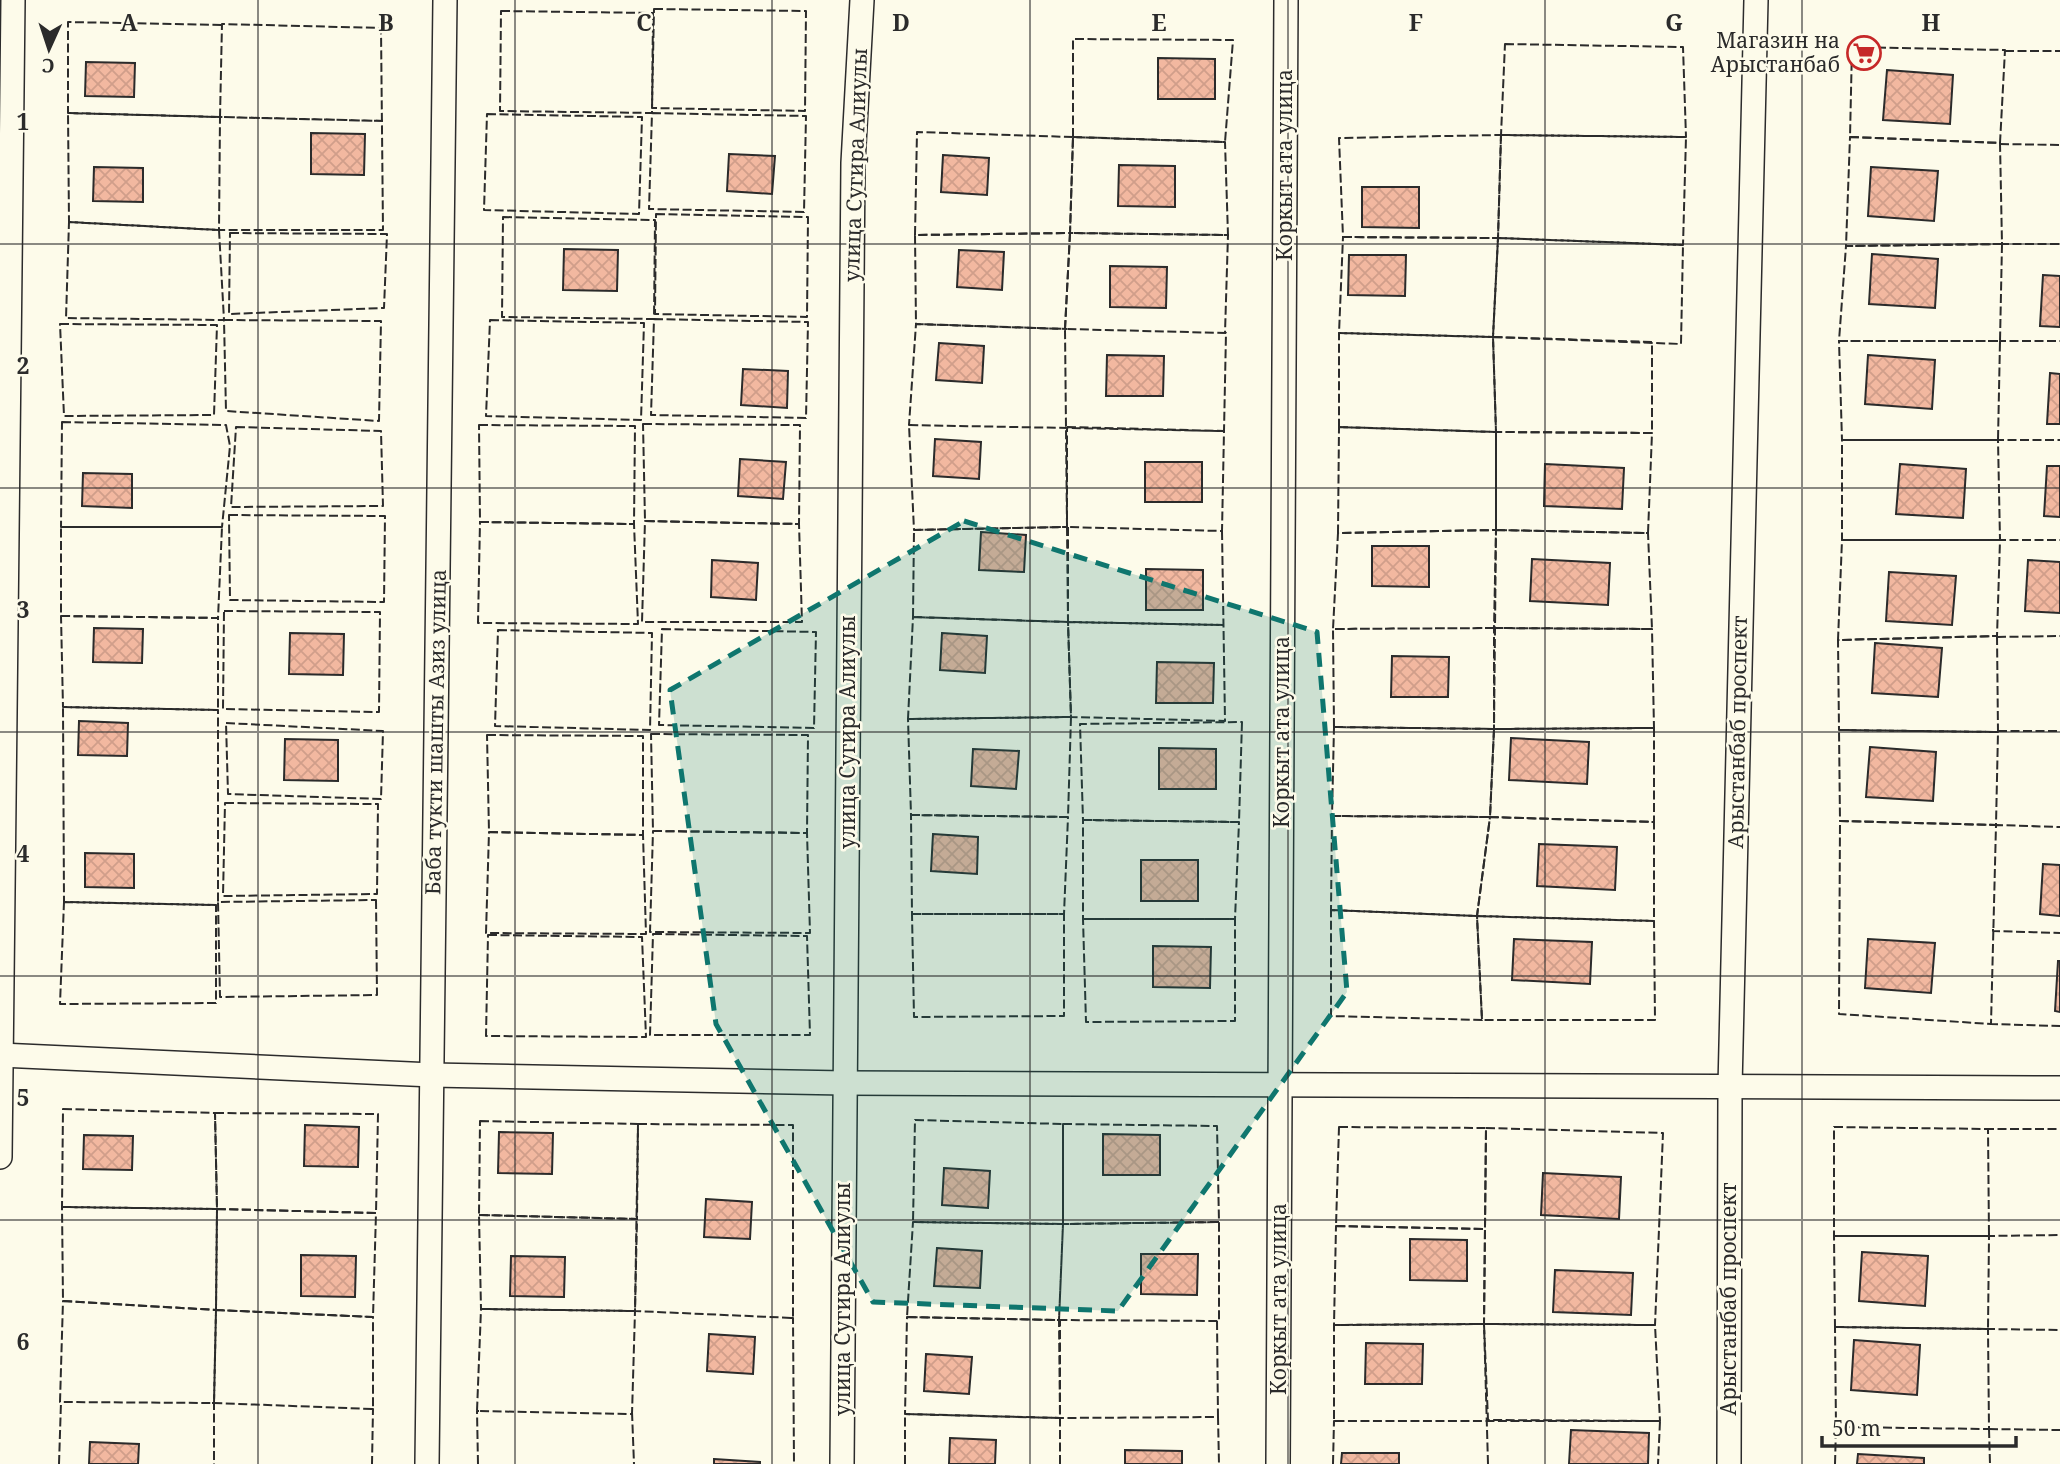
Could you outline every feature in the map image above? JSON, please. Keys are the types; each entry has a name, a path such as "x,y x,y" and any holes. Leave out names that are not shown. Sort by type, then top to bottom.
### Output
{"street":[{"path":"0,1157 13,0"},
{"name":"Баба тукти шашты Азиз улица","path":"427,1464 445,0"},
{"name":"улица Сугира Алиулы","path":"842,1464 853,163 862,0"},
{"name":"Коркыт ата улица","path":"1278,1464 1286,0"},
{"name":"Арыстанбаб проспект","path":"1729,1464 1730,1087 1756,0"},
{"path":"1,1055 432,1075 845,1083 2060,1088"}],"highlighted area":[{"path":"964,521 1317,632 1347,992 1118,1311 873,1302 716,1024 670,690"}],"building":[{"path":"1158,58 1215,59 1215,99 1158,99"},
{"path":"86,62 135,63 134,97 85,96"},
{"path":"1887,70 1953,75 1950,124 1883,120"},
{"path":"311,133 365,134 364,175 311,174"},
{"path":"729,154 775,156 772,194 727,191"},
{"path":"943,155 989,158 987,195 941,192"},
{"path":"1119,165 1175,166 1175,207 1118,206"},
{"path":"94,167 143,168 143,202 93,201"},
{"path":"1871,167 1938,171 1934,221 1868,216"},
{"path":"1362,187 1419,187 1419,228 1362,227"},
{"path":"564,249 618,250 617,291 563,290"},
{"path":"959,250 1004,252 1002,290 957,287"},
{"path":"1872,254 1938,259 1935,308 1869,304"},
{"path":"1349,255 1406,255 1405,296 1348,295"},
{"path":"1110,266 1167,267 1166,308 1110,307"},
{"path":"2043,275 2060,276 2060,327 2040,326"},
{"path":"939,343 984,346 982,383 936,380"},
{"path":"1107,355 1164,356 1163,396 1106,396"},
{"path":"1868,355 1935,360 1932,409 1865,404"},
{"path":"743,369 788,371 787,408 741,405"},
{"path":"2050,373 2060,374 2060,424 2047,424"},
{"path":"935,439 981,442 979,479 933,476"},
{"path":"740,459 786,462 783,499 738,496"},
{"path":"1145,462 1202,462 1202,502 1145,502"},
{"path":"1545,464 1624,468 1622,509 1544,506"},
{"path":"1900,464 1966,469 1963,518 1896,514"},
{"path":"2047,466 2060,466 2060,517 2044,516"},
{"path":"83,473 132,474 132,508 82,506"},
{"path":"981,532 1026,535 1024,572 979,570"},
{"path":"1372,546 1429,546 1429,587 1372,586"},
{"path":"1532,559 1610,563 1608,605 1530,601"},
{"path":"712,560 758,563 756,600 711,597"},
{"path":"2028,560 2060,562 2060,613 2025,611"},
{"path":"1146,569 1203,570 1203,610 1146,610"},
{"path":"1889,572 1956,576 1952,625 1886,621"},
{"path":"94,628 143,629 142,663 93,662"},
{"path":"290,633 344,634 343,675 289,674"},
{"path":"942,633 987,636 985,673 940,670"},
{"path":"1875,643 1942,648 1938,697 1872,693"},
{"path":"1392,656 1449,657 1448,697 1391,697"},
{"path":"1157,662 1214,663 1213,703 1156,703"},
{"path":"79,721 128,723 127,756 78,755"},
{"path":"1511,738 1589,742 1587,784 1509,780"},
{"path":"285,739 338,740 338,781 284,780"},
{"path":"1870,747 1936,752 1933,801 1866,797"},
{"path":"1159,748 1216,749 1216,789 1159,789"},
{"path":"973,749 1019,751 1016,789 971,786"},
{"path":"933,834 978,837 977,874 931,871"},
{"path":"1539,844 1617,847 1615,890 1537,886"},
{"path":"85,853 134,854 134,888 85,887"},
{"path":"1141,860 1198,860 1198,901 1141,901"},
{"path":"2043,864 2060,865 2060,916 2040,914"},
{"path":"1514,939 1592,942 1590,984 1512,980"},
{"path":"1868,939 1935,943 1931,993 1865,988"},
{"path":"1153,946 1211,947 1210,988 1153,987"},
{"path":"2060,961 2060,1012 2055,1011"},
{"path":"305,1125 359,1127 358,1167 304,1166"},
{"path":"499,1132 553,1133 552,1174 498,1173"},
{"path":"1103,1134 1160,1135 1160,1175 1103,1175"},
{"path":"84,1135 133,1136 132,1170 83,1169"},
{"path":"944,1168 990,1171 988,1208 942,1205"},
{"path":"1543,1173 1621,1177 1619,1219 1541,1215"},
{"path":"706,1199 752,1202 750,1239 704,1237"},
{"path":"1410,1239 1467,1240 1467,1281 1410,1280"},
{"path":"937,1248 982,1251 980,1288 934,1286"},
{"path":"1862,1252 1928,1256 1925,1306 1859,1301"},
{"path":"1141,1254 1198,1254 1197,1295 1141,1294"},
{"path":"301,1255 356,1256 355,1297 301,1296"},
{"path":"511,1256 565,1257 564,1297 510,1296"},
{"path":"1555,1270 1633,1273 1631,1315 1553,1312"},
{"path":"709,1334 755,1337 753,1374 707,1371"},
{"path":"1854,1340 1920,1345 1917,1395 1851,1390"},
{"path":"1366,1343 1423,1344 1422,1384 1365,1384"},
{"path":"926,1354 972,1357 969,1394 924,1391"},
{"path":"1571,1430 1649,1433 1648,1464 1569,1464"},
{"path":"950,1438 996,1440 995,1464 949,1464"},
{"path":"90,1442 139,1444 138,1464 89,1464"},
{"path":"1125,1450 1182,1451 1182,1464 1125,1464"},
{"path":"1342,1453 1399,1453 1399,1464 1341,1464"},
{"path":"1858,1454 1924,1458 1924,1464 1857,1464"},
{"path":"714,1459 760,1462 760,1464 714,1464"}],"fence":[{"path":"654,9 806,11 805,111 652,108 654,9"},
{"path":"501,11 653,13 652,113 500,111 501,11"},
{"path":"220,117 68,113 68,22 222,25"},
{"path":"383,121 220,117 219,230 383,230 381,28 222,24 220,117 383,121"},
{"path":"1073,137 1070,233 915,235 917,132 1225,142 1233,40 1073,39 1073,137"},
{"path":"1505,44 1683,47 1686,137 1501,135 1505,44"},
{"path":"1852,47 2005,50 2000,143 1850,137 1852,47"},
{"path":"2005,51 2060,51"},
{"path":"219,228 69,222 68,113 220,117"},
{"path":"652,113 806,116 804,212 649,209 652,113"},
{"path":"487,114 642,117 639,214 484,210 487,114"},
{"path":"1501,135 1686,137 1683,245 1498,238 1501,135"},
{"path":"1501,135 1498,238 1343,237 1339,138 1501,135"},
{"path":"1073,137 1225,142 1228,235 1070,233 1073,137"},
{"path":"1850,137 2000,143 2002,244 1846,246 1850,137"},
{"path":"2000,144 2060,145"},
{"path":"656,214 808,217 807,317 655,314 656,214"},
{"path":"503,217 655,220 654,319 502,317 503,217"},
{"path":"69,222 219,230 224,320 66,318 69,222"},
{"path":"230,233 387,234 384,308 229,314 230,233"},
{"path":"1070,233 1065,329 916,324 915,235 1070,233"},
{"path":"1065,329 1070,233 1228,235 1225,333"},
{"path":"1343,237 1498,238 1493,337 1339,333 1343,237"},
{"path":"1498,238 1683,245 1681,344 1493,337 1498,238"},
{"path":"2002,242 2060,244"},
{"path":"2002,244 2000,341 1839,341 1846,246 2002,244"},
{"path":"654,319 808,322 806,418 651,415 654,319"},
{"path":"224,320 381,321 379,421 226,411 224,320"},
{"path":"490,320 644,323 641,420 486,416 490,320"},
{"path":"60,324 217,325 214,415 64,416 60,324"},
{"path":"912,425 909,425 916,324 1067,329"},
{"path":"1067,427 1067,527 914,530 909,425 1224,431 1226,333 1065,329 1067,527 1222,531 1224,431 1067,427"},
{"path":"1496,432 1493,337 1339,333 1339,427 1496,432 1652,433 1648,533 1496,530 1496,432"},
{"path":"1493,337 1652,342 1652,433 1496,432 1493,337"},
{"path":"1839,341 2000,341 1998,440 1842,440 1839,341"},
{"path":"2000,344 2000,341 2060,341"},
{"path":"62,422 226,425 230,446 222,527 61,527 62,422"},
{"path":"643,424 800,425 799,524 645,521 643,424"},
{"path":"479,425 635,426 634,524 480,522 479,425"},
{"path":"236,427 381,431 383,506 231,507 236,427"},
{"path":"1339,427 1496,432 1496,530 1338,533 1339,427"},
{"path":"1842,440 1998,440 2000,540 1842,540 1842,440"},
{"path":"1998,443 1998,440 2060,440"},
{"path":"229,515 385,516 384,602 230,600 229,515"},
{"path":"645,521 799,524 802,622 642,622 645,521"},
{"path":"480,522 634,524 638,624 478,623 480,522"},
{"path":"61,527 222,527 218,618 61,616 61,527"},
{"path":"1067,527 1068,622 913,617 914,530 1067,527"},
{"path":"1068,527 1068,622 1223,625"},
{"path":"1496,530 1648,533 1652,629 1494,628 1496,530"},
{"path":"1494,628 1333,629 1334,727 1494,729 1496,530 1338,533 1333,629 1494,628"},
{"path":"1222,531 1225,721 1071,717 1068,622 1223,625"},
{"path":"2000,537 2000,540 2060,540"},
{"path":"1842,540 2000,540 1997,636 1838,640 1842,540"},
{"path":"224,611 380,612 379,712 223,709 224,611"},
{"path":"61,616 218,618 218,710 63,707 61,616"},
{"path":"913,617 1068,622 1071,717 908,719 913,617"},
{"path":"1494,628 1652,629 1654,728 1494,729 1494,628"},
{"path":"662,629 816,632 814,728 659,725 662,629"},
{"path":"498,630 652,633 650,730 495,726 498,630"},
{"path":"1997,636 1998,732 1839,730 1838,640 1997,636"},
{"path":"1997,637 2060,636"},
{"path":"63,707 218,710 216,905 64,902 63,707"},
{"path":"1071,717 1068,817 911,815 908,719 1071,717"},
{"path":"1242,722 1239,822 1083,820 1080,724 1242,722"},
{"path":"226,723 383,731 381,799 228,794 226,723"},
{"path":"1334,727 1494,729 1490,817 1332,816 1334,727"},
{"path":"1654,728 1654,822 1490,817 1494,729 1654,728"},
{"path":"1839,730 1998,732 1996,825 1840,821 1839,730"},
{"path":"1998,731 2060,731"},
{"path":"651,734 808,735 807,833 653,831 651,734"},
{"path":"487,735 643,736 643,835 489,832 487,735"},
{"path":"225,803 378,804 377,894 223,896 225,803"},
{"path":"911,815 1068,817 1064,914 912,914 911,815"},
{"path":"1332,816 1490,817 1477,916 1331,910 1332,816"},
{"path":"1490,817 1654,822 1654,921 1477,916 1490,817"},
{"path":"1083,820 1239,822 1235,919 1083,919 1083,820"},
{"path":"1840,821 1996,825 1991,1024 1839,1014 1840,821"},
{"path":"1996,827 2060,827"},
{"path":"653,831 807,833 810,933 650,932 653,831"},
{"path":"489,832 643,835 646,934 486,933 489,832"},
{"path":"376,900 377,995 220,997 218,902 376,900"},
{"path":"64,902 216,905 216,1003 60,1004 64,902"},
{"path":"1331,910 1477,916 1482,1020 1331,1016 1331,910"},
{"path":"912,914 1064,914 1064,1016 914,1017 912,914"},
{"path":"1477,916 1654,921 1655,1020 1482,1020 1477,916"},
{"path":"1083,919 1235,919 1235,1021 1086,1022 1083,919"},
{"path":"1993,929 2060,933"},
{"path":"653,934 807,936 810,1035 650,1035 653,934"},
{"path":"488,935 642,937 646,1037 486,1036 488,935"},
{"path":"1991,1022 2060,1026"},
{"path":"63,1109 215,1113 217,1209 62,1207 63,1109"},
{"path":"215,1113 378,1114 376,1213 217,1209 215,1113"},
{"path":"915,1120 1063,1124 1063,1224 913,1222 915,1120"},
{"path":"480,1121 638,1124 637,1219 479,1215 480,1121"},
{"path":"638,1124 793,1125 793,1318 635,1311 638,1124"},
{"path":"1063,1124 1217,1126 1219,1222 1063,1224 1063,1124"},
{"path":"1339,1127 1486,1128 1485,1229 1336,1226 1339,1127"},
{"path":"1834,1127 1988,1129 1989,1236 1834,1236 1834,1127"},
{"path":"1486,1128 1663,1133 1655,1325 1484,1324 1486,1128"},
{"path":"1988,1132 1988,1129 2060,1129"},
{"path":"62,1207 217,1209 216,1310 63,1301 62,1207"},
{"path":"217,1209 376,1213 373,1317 216,1310 217,1209"},
{"path":"479,1215 637,1219 635,1311 481,1309 479,1215"},
{"path":"1063,1224 1059,1320 907,1317 913,1222 1219,1222 1219,1321 1059,1320 1063,1224"},
{"path":"1336,1226 1485,1229 1484,1324 1334,1325 1336,1226"},
{"path":"1989,1233 1989,1236 2060,1235"},
{"path":"1834,1236 1989,1236 1988,1329 1835,1327 1834,1236"},
{"path":"63,1301 216,1310 214,1403 60,1402 63,1301"},
{"path":"481,1309 635,1311 632,1414 477,1411 481,1309"},
{"path":"216,1310 373,1317 373,1409 214,1403 216,1310"},
{"path":"907,1317 1059,1320 1060,1418 905,1414 907,1317"},
{"path":"790,1318 793,1318 794,1464"},
{"path":"1060,1320 1060,1464"},
{"path":"905,1464 905,1414 1060,1418 1218,1417 1217,1321"},
{"path":"1484,1324 1655,1325 1660,1421 1488,1420 1484,1324"},
{"path":"1488,1464 1484,1324 1334,1325 1334,1421 1660,1421 1658,1464"},
{"path":"1835,1327 1988,1329 1989,1429 1836,1427 1835,1327"},
{"path":"1988,1331 2060,1330"},
{"path":"59,1464 61,1402"},
{"path":"212,1403 214,1464"},
{"path":"370,1409 373,1409 372,1464"},
{"path":"478,1464 479,1411"},
{"path":"632,1412 634,1464"},
{"path":"1217,1417 1219,1464"},
{"path":"1333,1464 1336,1421"},
{"path":"1835,1464 1836,1427 1839,1427"},
{"path":"1989,1429 2060,1430"},
{"path":"1989,1429 1990,1464"}],"place":[{"name":"Магазин на Арыстанбаб","path":"1864,53"}]}
